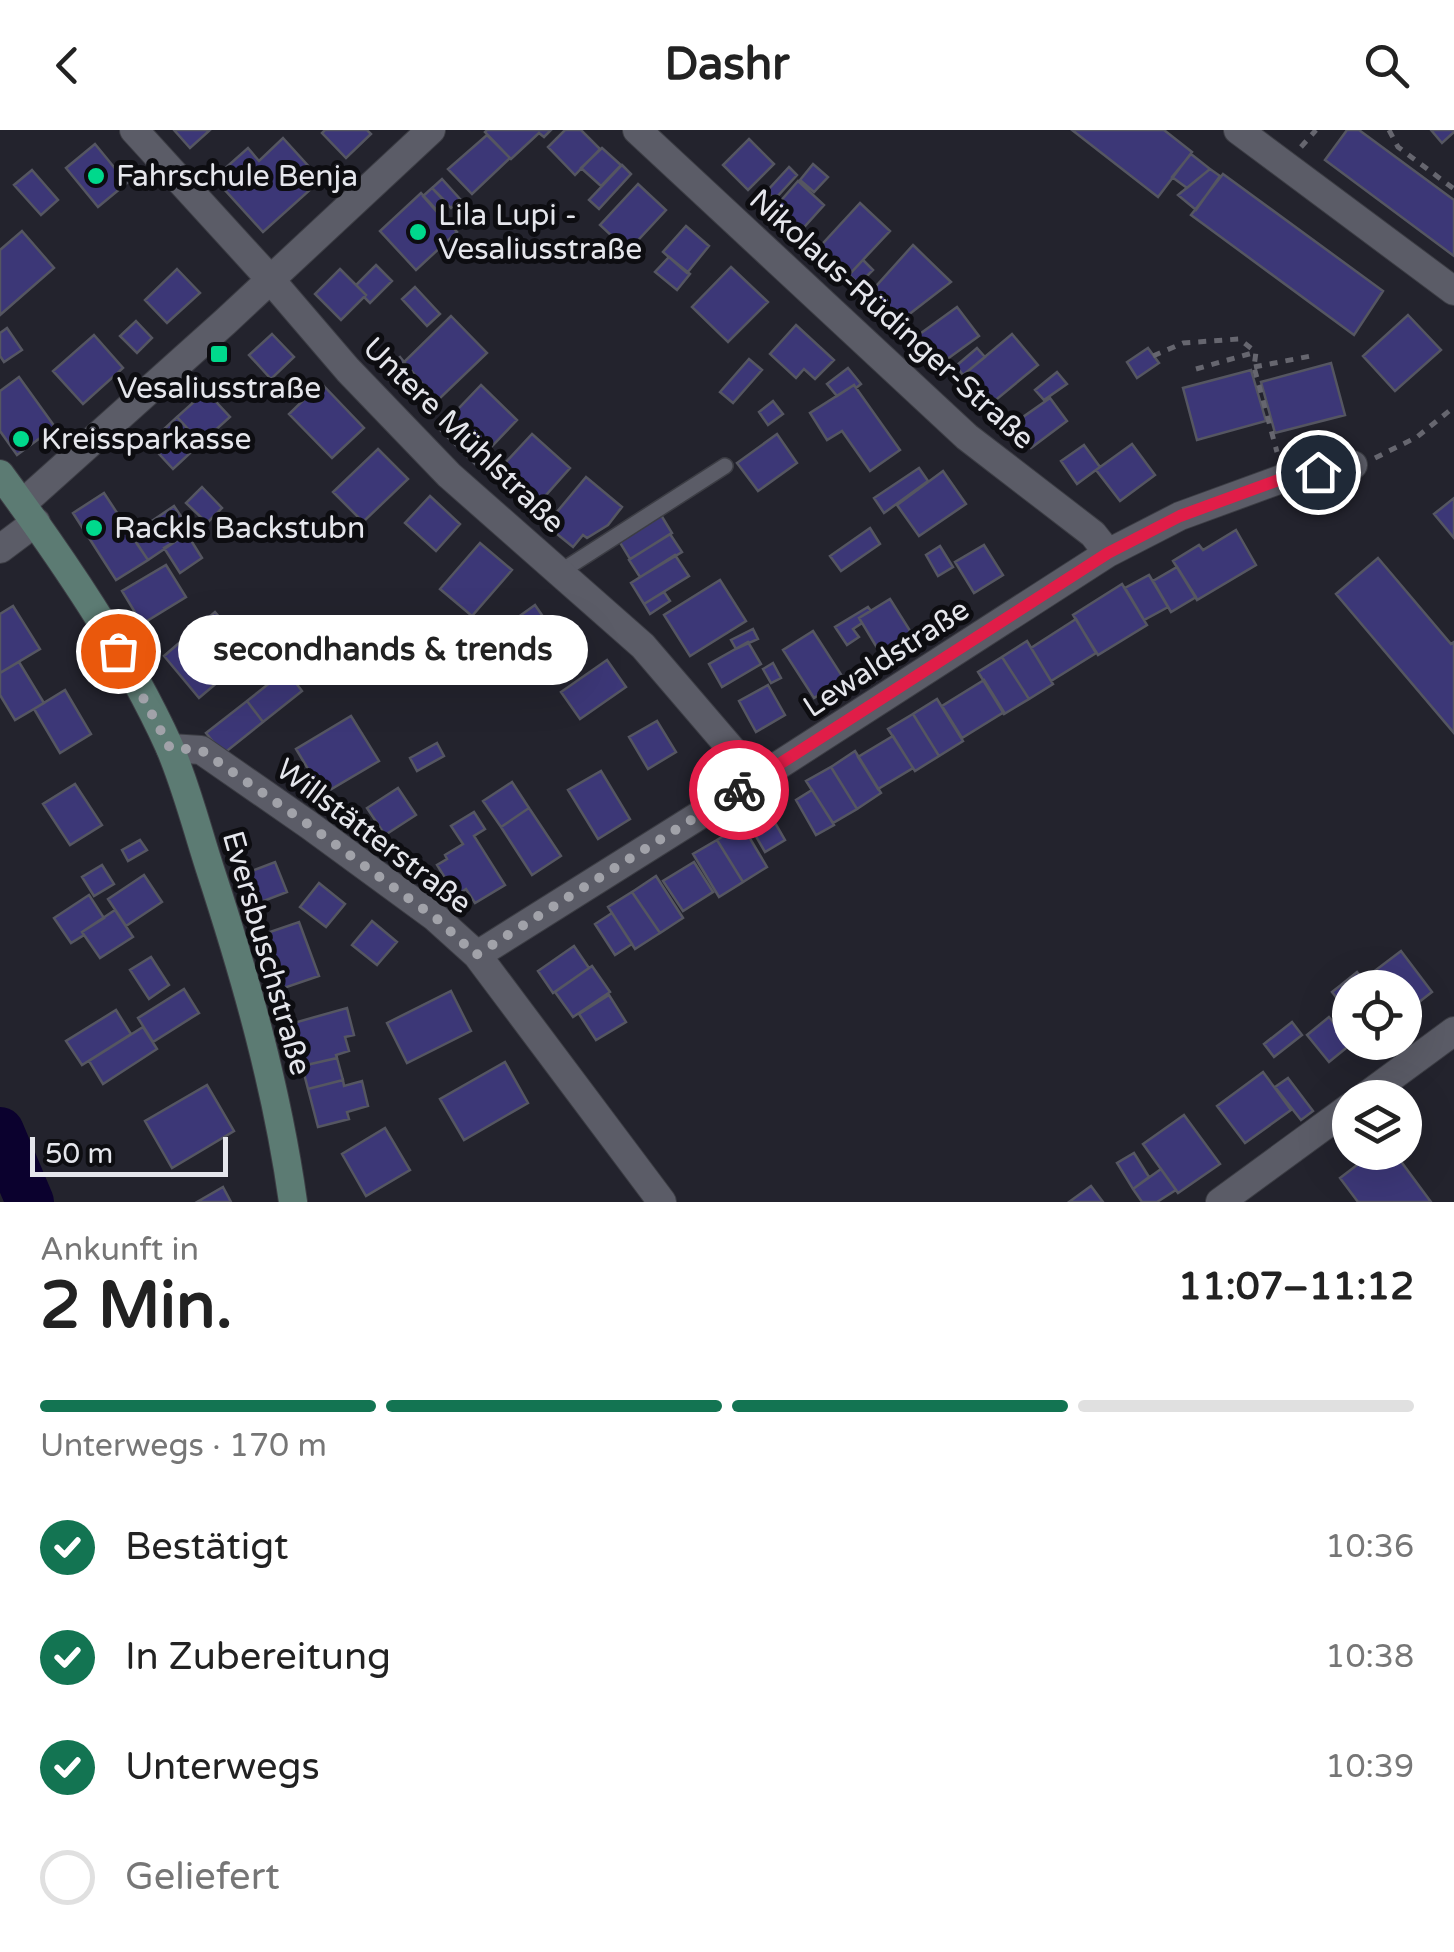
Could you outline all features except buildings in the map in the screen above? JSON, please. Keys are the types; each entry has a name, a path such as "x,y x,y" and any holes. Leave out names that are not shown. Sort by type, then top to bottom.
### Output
{"main road":[{"name":"Eversbuschstraße","path":"0,474 118,651 170,748 265,1052 293,1202"}],"street":[{"name":"Untere Mühlstraße","path":"134,130 348,370 449,474 643,646 739,758 754,781"},
{"name":"Nikolaus-Rüdinger-Straße","path":"637,130 967,437 1093,534 1108,553"},
{"path":"1238,130 1454,291"},
{"path":"0,549 29,513 424,132"},
{"name":"Lewaldstraße","path":"476,955 1108,553 1180,516 1284,478 1353,466"},
{"name":"Willstätterstraße","path":"170,748 201,750 436,918 476,955 662,1202"},
{"path":"1387,1080 1454,1031"},
{"path":"1220,1202 1332,1120"}],"lane":[{"path":"560,572 725,466"}],"path":[{"path":"1305,141 1316,130"},
{"path":"1390,130 1398,147 1454,190"},
{"path":"1154,356 1182,343 1238,340 1256,352"},
{"path":"1256,352 1254,367 1284,478"},
{"path":"1196,370 1256,352"},
{"path":"1254,367 1316,355"},
{"path":"1353,466 1417,437 1454,407"}],"waterway":[{"path":"0,1131 30,1202"}],"way so far":[{"path":"118,651 170,748 201,750 436,918 476,955 739,790"}],"place":[{"name":"Fahrschule Benja","path":"96,176"},
{"name":"Lila Lupi - Vesaliusstraße","path":"418,232"},
{"name":"Vesaliusstraße","path":"219,354"},
{"name":"Kreissparkasse","path":"21,439"},
{"name":"Rackls Backstubn","path":"94,528"},
{"name":"secondhands & trends","path":"118,651"}],"route":[{"path":"739,790 1108,553 1180,516 1284,478 1318,472"}]}
